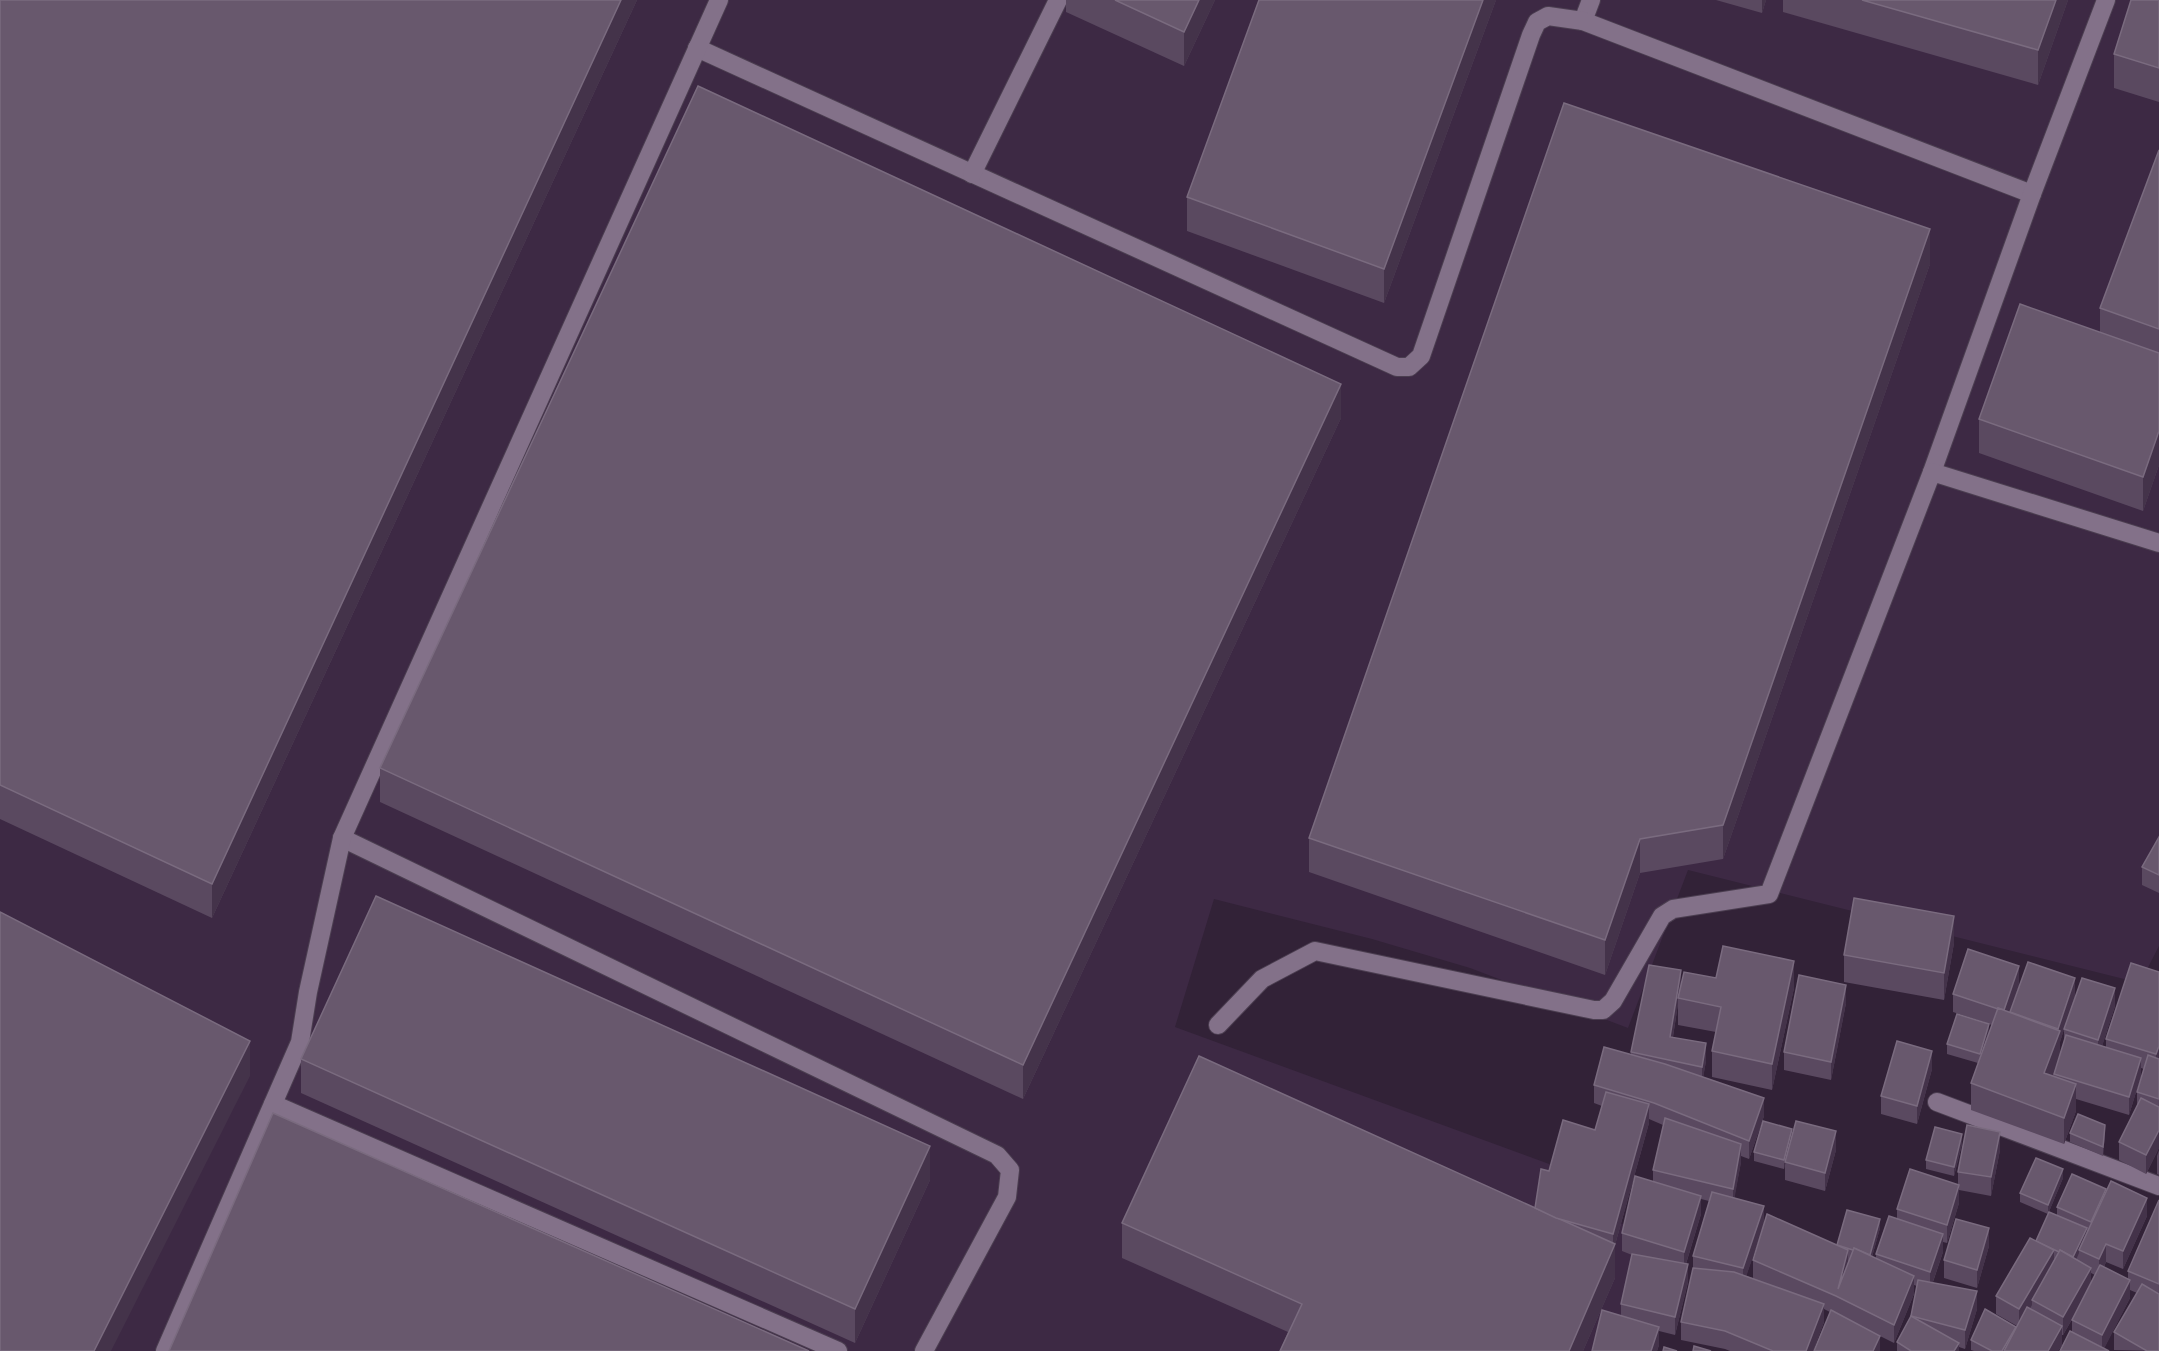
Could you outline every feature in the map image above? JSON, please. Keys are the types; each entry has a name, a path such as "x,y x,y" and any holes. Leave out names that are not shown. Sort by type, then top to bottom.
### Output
{"street":[{"path":"165,1351 300,1042 308,992 342,838 719,0"},
{"path":"972,174 1058,0"},
{"path":"1584,21 1591,0"},
{"path":"1218,1025 1262,979 1315,951 1594,1010 1603,1010 1613,1001 1662,916 1673,909 1768,894 1932,472 2032,194 2106,0"},
{"path":"697,48 1397,367 1409,367 1421,356 1537,22 1548,16 1584,21 2032,194"},
{"path":"1932,472 2159,543"},
{"path":"342,838 997,1155 1010,1170 1007,1197 924,1351"},
{"path":"1937,1102 2159,1186"},
{"path":"273,1104 838,1351"}],"shaded area":[{"path":"0,0 2159,0 2159,946 2140,983 1688,870 1628,1028 1470,968 1372,939 1214,899 1175,1027 1560,1168 1577,1199 1663,1246 1621,1351 0,1351"}],"building":[{"path":"0,0 621,0 212,884 0,785"},
{"path":"1115,0 1199,0 1184,32"},
{"path":"1259,0 1483,0 1384,269 1187,197"},
{"path":"1862,0 2056,0 2038,50"},
{"path":"2131,0 2159,0 2159,68 2114,54"},
{"path":"698,86 1341,384 1023,1065 380,768"},
{"path":"1564,103 1930,229 1723,825 1640,839 1605,940 1309,838"},
{"path":"2159,150 2159,329 2100,308"},
{"path":"2020,304 2159,353 2159,431 2143,477 1979,419"},
{"path":"2159,837 2159,875 2142,867"},
{"path":"376,896 930,1146 855,1309 301,1059"},
{"path":"1854,898 1954,916 1944,973 1844,955"},
{"path":"0,912 250,1041 94,1351 0,1351"},
{"path":"1723,946 1794,961 1772,1064 1712,1051 1721,1007 1678,998 1684,972 1716,978"},
{"path":"1968,949 2019,966 2004,1010 1953,994"},
{"path":"2028,962 2075,978 2058,1029 2010,1012"},
{"path":"2131,963 2159,972 2159,1046 2156,1054 2106,1039"},
{"path":"1649,965 1681,970 1670,1037 1706,1043 1702,1067 1631,1052"},
{"path":"1799,975 1846,985 1831,1062 1784,1052"},
{"path":"2082,978 2115,988 2098,1040 2064,1029"},
{"path":"1998,1008 2060,1031 2044,1073 2076,1084 2064,1118 1971,1083"},
{"path":"1957,1014 1989,1024 1980,1054 1947,1044"},
{"path":"2066,1035 2141,1058 2129,1097 2054,1074"},
{"path":"1897,1041 1932,1051 1917,1106 1881,1096"},
{"path":"1604,1047 1665,1064 1764,1098 1749,1141 1654,1103 1594,1085"},
{"path":"2148,1055 2159,1059 2159,1099 2137,1092"},
{"path":"1199,1056 1615,1244 1569,1351 1280,1351 1302,1304 1122,1223"},
{"path":"1606,1092 1649,1104 1613,1234 1556,1218 1535,1208 1541,1169 1549,1171 1563,1120 1595,1130"},
{"path":"2141,1098 2159,1107 2159,1130 2146,1155 2119,1142"},
{"path":"273,1113 809,1351 169,1351"},
{"path":"2078,1114 2105,1125 2103,1147 2070,1133"},
{"path":"1665,1118 1741,1144 1733,1189 1653,1170"},
{"path":"1763,1121 1792,1129 1784,1160 1754,1152"},
{"path":"1796,1121 1836,1131 1825,1173 1785,1162"},
{"path":"1967,1125 2000,1132 1991,1177 1958,1172"},
{"path":"1935,1127 1962,1134 1954,1167 1926,1160"},
{"path":"2036,1158 2063,1169 2048,1205 2020,1193"},
{"path":"1910,1169 1959,1185 1947,1225 1897,1209"},
{"path":"2072,1174 2106,1189 2091,1222 2057,1207"},
{"path":"1635,1176 1701,1196 1684,1252 1622,1233"},
{"path":"2111,1181 2147,1198 2123,1251 2106,1244 2099,1259 2079,1250"},
{"path":"1712,1192 1764,1206 1743,1268 1693,1256"},
{"path":"2159,1200 2159,1284 2128,1271"},
{"path":"1847,1210 1880,1219 1870,1255 1854,1248 1853,1250 1837,1245"},
{"path":"2049,1212 2087,1228 2073,1257 2036,1241"},
{"path":"1767,1214 1848,1250 1838,1289 1854,1248 1914,1276 1894,1325 1836,1296 1753,1260"},
{"path":"1889,1216 1943,1234 1930,1272 1876,1254"},
{"path":"1956,1219 1989,1228 1977,1270 1944,1260"},
{"path":"2030,1238 2054,1250 2019,1309 1996,1296"},
{"path":"2060,1250 2091,1268 2063,1317 2032,1300"},
{"path":"1632,1254 1688,1264 1675,1317 1621,1304"},
{"path":"2100,1265 2130,1280 2102,1335 2072,1320"},
{"path":"1693,1268 1734,1272 1824,1304 1806,1351 1773,1351 1725,1331 1681,1322"},
{"path":"1918,1280 1977,1291 1965,1330 1911,1316"},
{"path":"2142,1284 2159,1294 2159,1351 2147,1351 2114,1332"},
{"path":"2027,1307 2062,1326 2048,1351 2004,1351"},
{"path":"1985,1309 2016,1327 2002,1351 1992,1351 1971,1340"},
{"path":"1602,1310 1659,1327 1651,1351 1592,1351"},
{"path":"1831,1310 1880,1336 1873,1351 1814,1351"},
{"path":"1911,1316 1959,1343 1954,1351 1911,1351 1897,1342"},
{"path":"2070,1331 2109,1351 2060,1351"},
{"path":"1694,1346 1711,1351 1693,1351"},
{"path":"1664,1347 1677,1351 1663,1351"}]}
